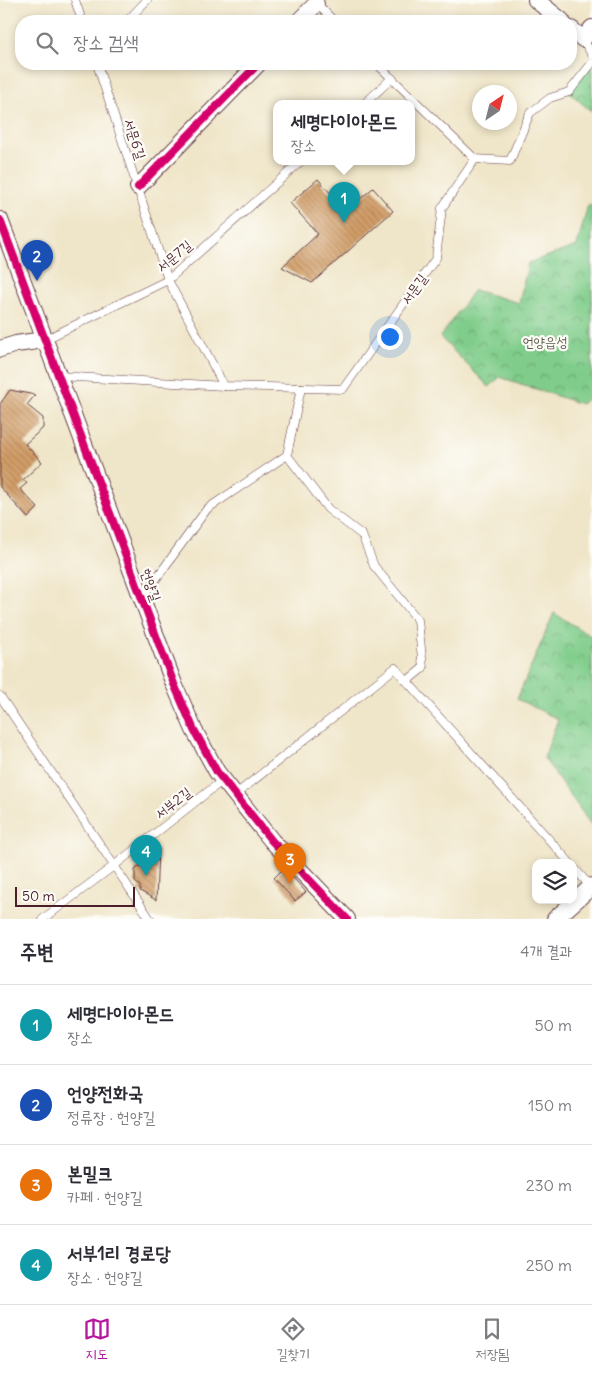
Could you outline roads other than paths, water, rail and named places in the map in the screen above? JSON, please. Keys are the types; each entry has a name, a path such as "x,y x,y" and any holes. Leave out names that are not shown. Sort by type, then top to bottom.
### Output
{"street":[{"path":"536,0 555,15"},
{"path":"304,15 314,2"},
{"path":"138,188 252,70"},
{"name":"헌양길","path":"0,220 174,684 194,730 218,772 272,841 347,919"},
{"path":"0,349 16,344 44,340"},
{"path":"555,919 592,887"}],"lane":[{"path":"75,0 80,15"},
{"path":"133,15 147,0"},
{"path":"314,2 328,15"},
{"path":"582,32 592,55"},
{"path":"415,100 475,159 510,161 530,113 550,98 569,92 592,63"},
{"name":"서문6길","path":"98,70 168,280 224,386"},
{"path":"384,70 415,100"},
{"path":"368,100 392,78"},
{"name":"서문길","path":"59,376 224,386 343,389 436,258 442,208 475,159"},
{"name":"서문7길","path":"44,340 168,280 297,165"},
{"path":"142,598 208,509 287,455 301,388"},
{"path":"287,455 328,509 362,536 374,566 418,620 423,668 407,681"},
{"path":"235,795 395,668 566,859"},
{"path":"0,696 150,919"},
{"name":"서부2길","path":"42,919 224,779"},
{"path":"577,871 592,887"}],"place":[{"name":"세명다이아몬드","path":"344,223"},
{"name":"언양전화국","path":"37,281"},
{"name":"서부1리 경로당","path":"146,876"},
{"name":"본밀크","path":"290,884"}],"park label":[{"name":"언양읍성","path":"545,342"}]}
